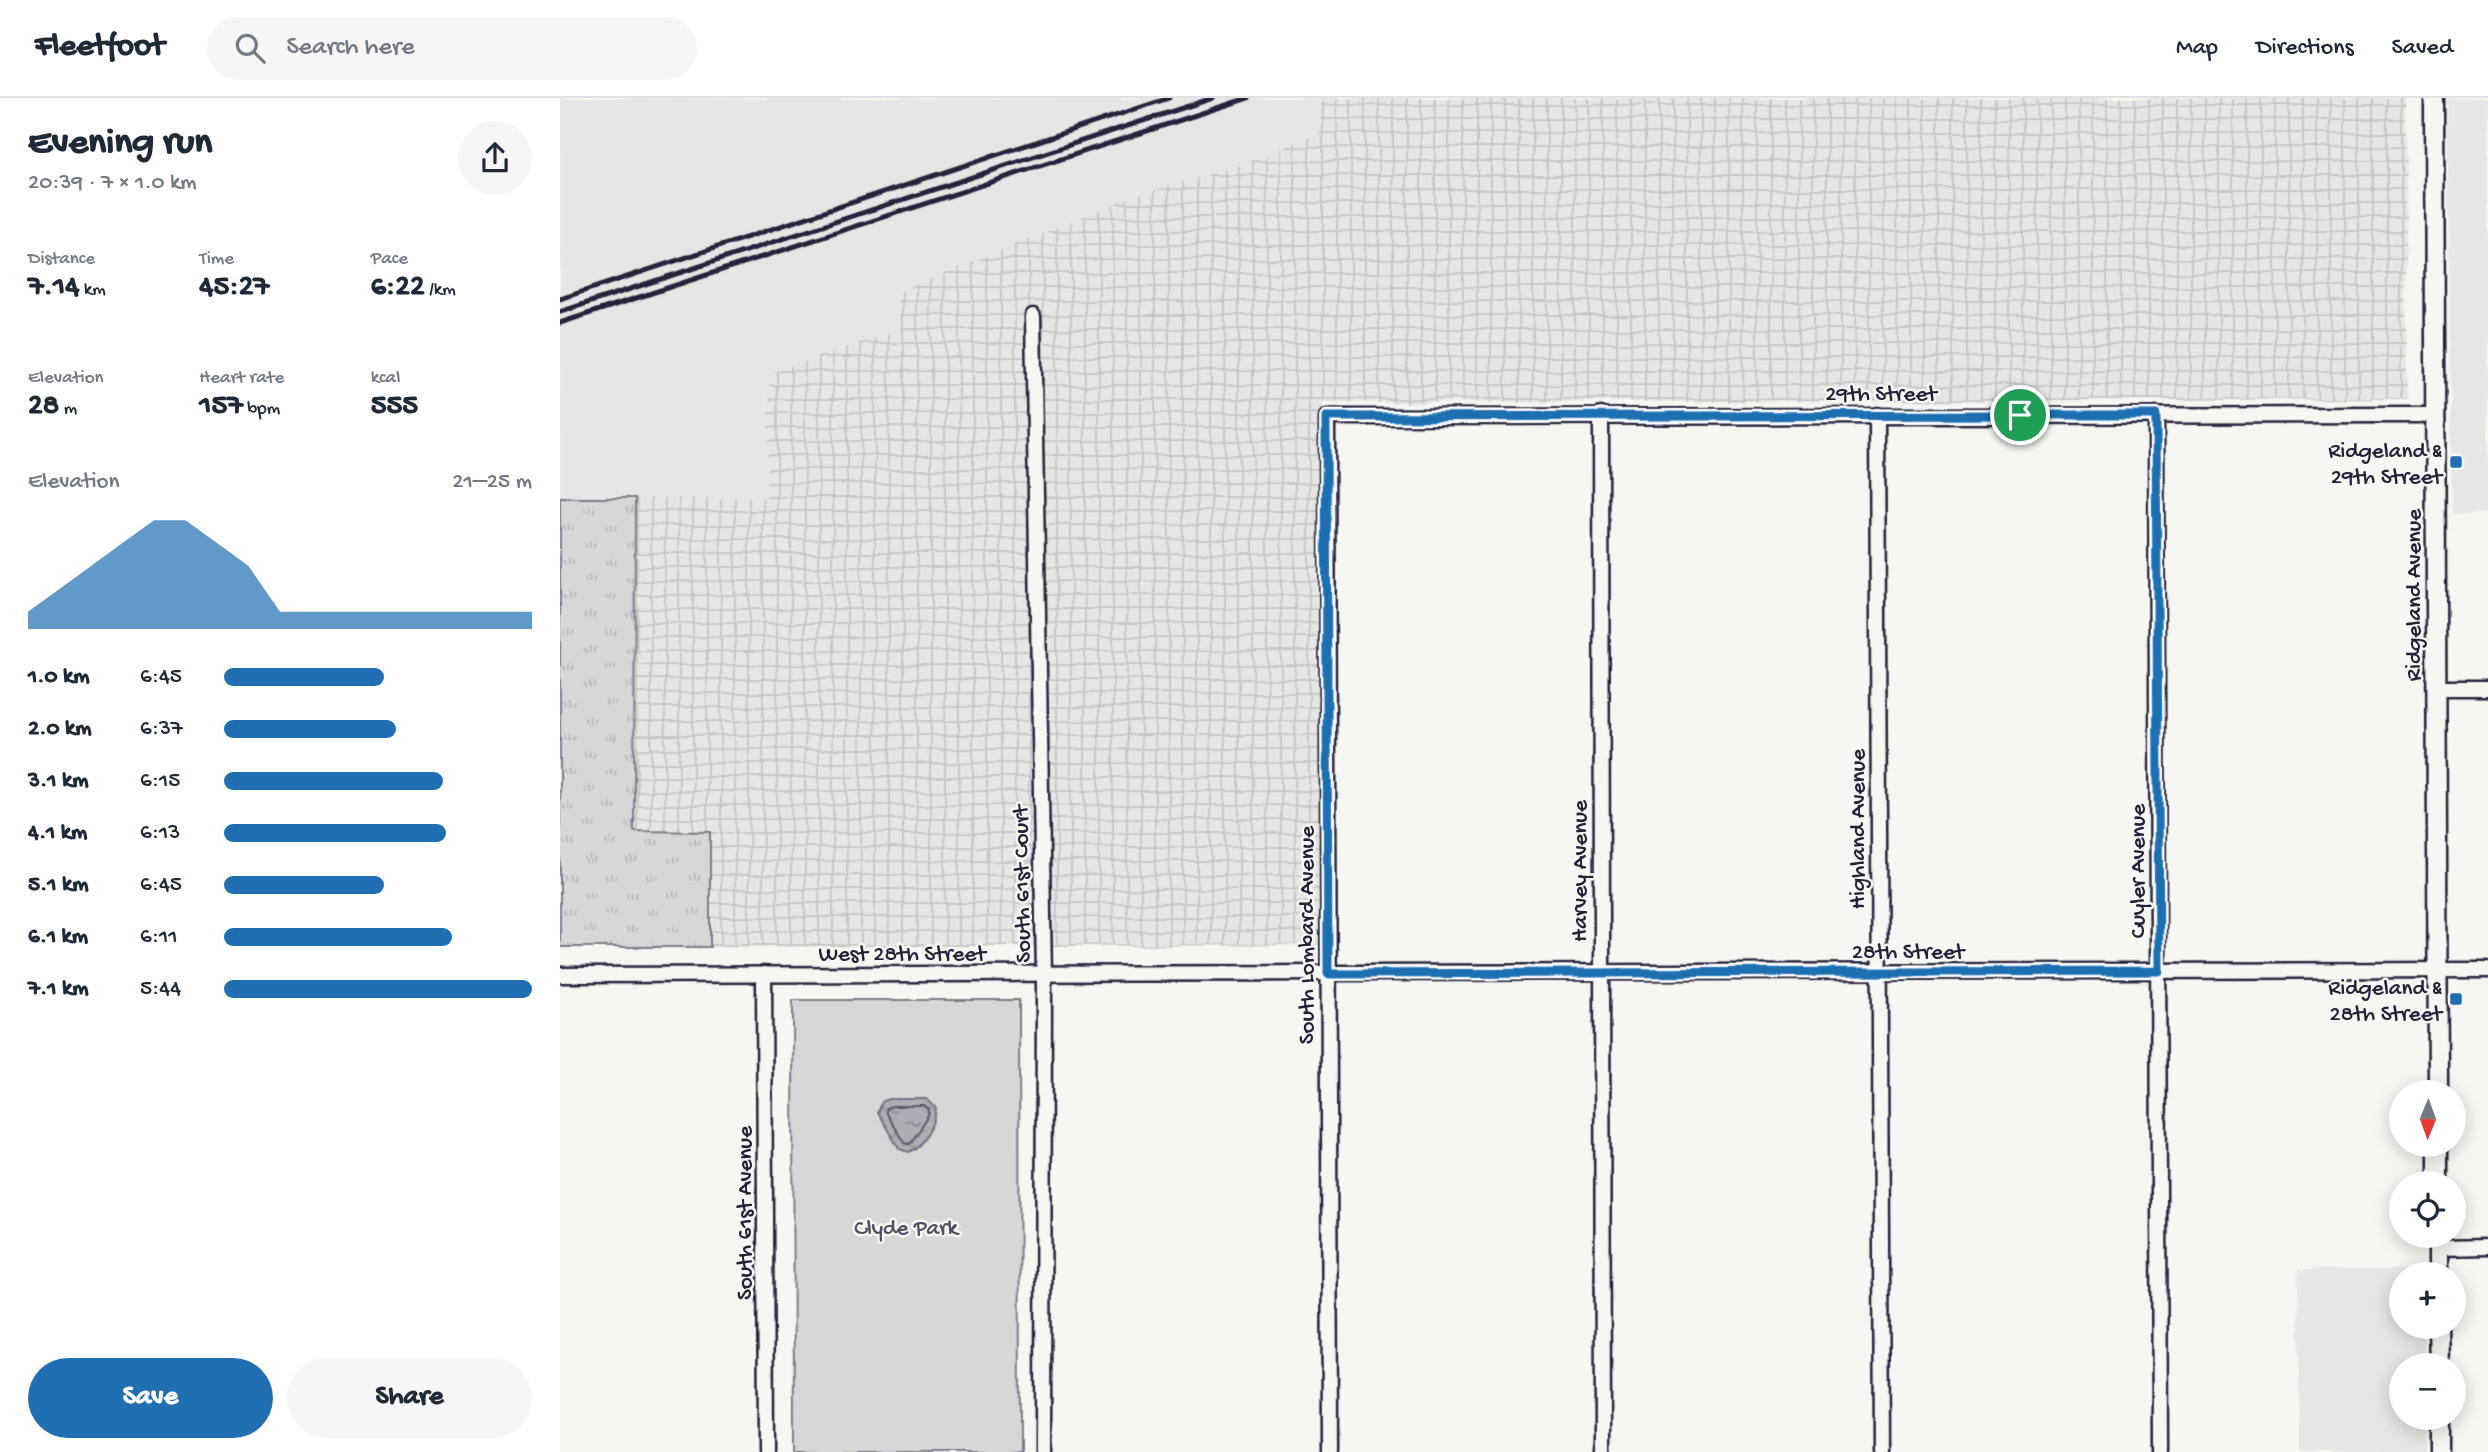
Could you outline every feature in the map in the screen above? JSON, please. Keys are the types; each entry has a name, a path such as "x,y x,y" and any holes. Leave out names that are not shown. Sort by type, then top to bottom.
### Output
{"street":[{"name":"Ridgeland Avenue","path":"2434,98 2438,1080"},
{"name":"South 61st Court","path":"1034,316 1044,975 1043,1452"},
{"name":"Harvey Avenue","path":"1601,415 1603,1452"},
{"name":"Highland Avenue","path":"1877,415 1882,1452"},
{"name":"Cuyler Avenue","path":"2156,415 2160,1452"},
{"name":"29th Street","path":"1326,417 2436,415"},
{"name":"South Lombard Avenue","path":"1326,417 1329,1452"},
{"path":"2436,688 2488,688"},
{"name":"28th Street","path":"1328,974 2488,970"},
{"name":"South 61st Avenue","path":"764,974 766,1452"},
{"name":"West 28th Street","path":"560,975 1328,974"},
{"path":"2466,1245 2488,1248"},
{"path":"2439,1430 2439,1452"}],"shaded area":[{"path":"560,98 1409,98 766,498 560,498"},
{"path":"1320,98 2405,98 2407,399 1322,403 1324,945 710,947 710,832 634,832 635,498 766,498 770,373 902,329 897,293 1129,198 1242,165 1320,133"},
{"path":"2447,98 2488,98 2488,514 2452,514"},
{"path":"2298,1270 2389,1270 2389,1339 2424,1339 2424,1353 2389,1353 2389,1430 2424,1430 2424,1452 2300,1452"}],"green space":[{"path":"560,498 635,498 634,831 710,832 710,947 560,947"},
{"name":"Clyde Park","path":"793,1000 1019,1000 1020,1452 794,1452"}],"water":[{"path":"927,1099 936,1108 927,1133 918,1145 908,1152 899,1149 877,1112 882,1101"}],"railway":[{"path":"560,299 1169,98"},
{"path":"560,312 1213,98"},
{"path":"560,323 1248,98"}],"place":[{"name":"Ridgeland & 29th Street","path":"2456,462"},
{"name":"Ridgeland & 28th Street","path":"2456,999"}],"route":[{"path":"2020,415 2156,415 2159,971 1328,974 1326,417 2020,415"}]}
